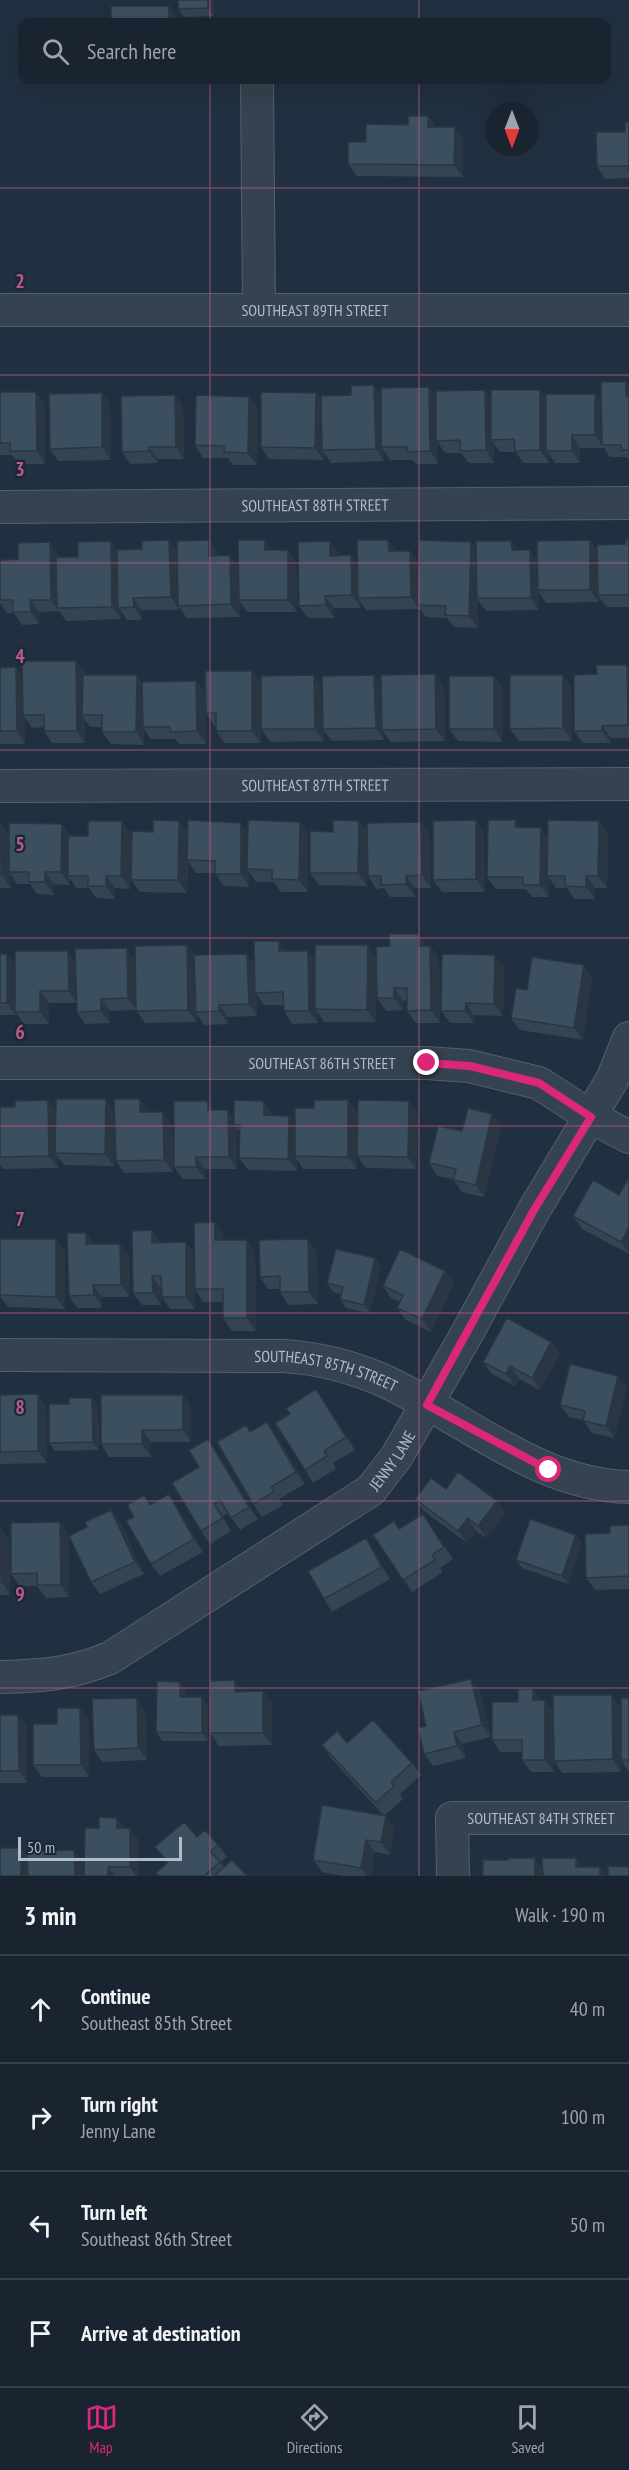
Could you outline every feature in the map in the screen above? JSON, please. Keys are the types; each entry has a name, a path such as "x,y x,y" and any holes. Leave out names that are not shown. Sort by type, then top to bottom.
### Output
{"street":[{"path":"257,84 259,310"},
{"name":"SOUTHEAST 89TH STREET","path":"0,310 629,310"},
{"name":"SOUTHEAST 88TH STREET","path":"0,507 629,503"},
{"name":"SOUTHEAST 87TH STREET","path":"0,786 629,784"},
{"name":"JENNY LANE","path":"0,1677 60,1674 83,1669 110,1658 371,1490 397,1456 427,1405 534,1210 612,1080 629,1038"},
{"name":"SOUTHEAST 86TH STREET","path":"0,1063 427,1063 470,1066 539,1083 591,1117 629,1137"},
{"name":"SOUTHEAST 85TH STREET","path":"0,1355 312,1358 381,1380 549,1470 583,1482 629,1487"},
{"name":"SOUTHEAST 84TH STREET","path":"453,1876 453,1818 629,1818"}],"building":[{"path":"178,0 208,0 208,8 178,9"},
{"path":"111,6 169,6 169,18 111,18"},
{"path":"408,116 428,116 428,127 455,127 454,165 348,164 348,142 366,142 366,124 408,125"},
{"path":"625,122 629,122 629,169 628,166 597,166 596,132 625,132"},
{"path":"601,382 626,382 626,396 629,396 629,450 621,450 621,445 602,445"},
{"path":"374,385 376,449 322,450 321,396 351,395 351,386"},
{"path":"429,387 430,451 407,452 407,447 381,447 381,388"},
{"path":"485,390 486,450 460,451 460,440 436,441 436,391"},
{"path":"491,390 540,390 540,450 515,451 514,439 491,440"},
{"path":"0,392 36,392 37,451 10,451 10,443 0,443"},
{"path":"261,392 316,393 315,448 261,447"},
{"path":"102,393 102,447 50,449 49,394"},
{"path":"546,394 595,394 595,435 572,435 572,451 546,451"},
{"path":"175,395 176,447 149,447 149,451 122,452 121,396"},
{"path":"196,395 249,397 248,453 224,452 224,446 195,445"},
{"path":"626,539 629,539 629,595 598,595 597,545 626,544"},
{"path":"169,540 171,597 133,598 134,607 118,608 117,550 142,549 142,541"},
{"path":"209,540 209,556 230,555 231,604 178,606 177,541"},
{"path":"238,540 265,540 265,550 288,550 288,600 239,600"},
{"path":"357,540 388,540 389,551 410,551 411,597 358,598"},
{"path":"419,540 471,542 469,616 445,615 446,606 417,605"},
{"path":"590,540 590,590 538,590 537,541"},
{"path":"111,541 112,607 57,608 56,557 78,557 78,542"},
{"path":"330,541 330,556 351,555 352,595 325,596 326,605 299,606 298,542"},
{"path":"476,541 511,541 512,550 530,550 531,598 477,598"},
{"path":"50,542 51,600 30,600 31,612 13,612 13,600 0,600 0,560 18,559 18,543"},
{"path":"22,661 76,661 77,731 44,731 44,715 23,715"},
{"path":"596,665 627,665 628,725 602,726 602,731 574,731 574,675 597,674"},
{"path":"16,667 17,731 0,731 0,668"},
{"path":"205,671 252,671 252,731 216,731 216,713 206,713"},
{"path":"435,674 436,729 382,730 381,675"},
{"path":"83,675 137,675 136,732 102,732 102,715 82,715"},
{"path":"314,675 315,729 261,729 261,676"},
{"path":"374,675 376,728 323,729 322,676"},
{"path":"510,675 563,675 563,728 510,729"},
{"path":"449,676 494,676 494,729 449,729"},
{"path":"196,681 197,731 170,732 170,727 143,727 142,682"},
{"path":"153,820 179,821 178,880 131,880 132,831 153,832"},
{"path":"188,820 241,823 241,874 215,874 215,861 187,860"},
{"path":"248,820 300,822 299,880 272,879 272,870 247,869"},
{"path":"333,820 359,821 358,873 310,873 310,831 333,832"},
{"path":"476,820 476,879 433,880 433,821"},
{"path":"488,820 516,820 515,827 541,828 540,885 523,885 523,877 487,877"},
{"path":"548,820 599,821 598,876 586,876 586,887 565,886 565,876 547,876"},
{"path":"88,821 122,821 121,876 106,876 106,886 88,886 88,876 68,876 68,836 88,836"},
{"path":"421,822 422,875 406,876 406,884 381,885 381,876 368,876 367,823"},
{"path":"1,823 2,875 0,875"},
{"path":"9,823 62,824 61,872 45,872 45,882 29,882 29,872 9,872"},
{"path":"389,934 419,934 419,946 430,946 431,1010 407,1011 407,988 394,988 394,998 377,998 376,947 390,946"},
{"path":"254,941 279,941 279,951 308,951 309,1011 284,1011 283,992 255,993"},
{"path":"187,945 188,1010 136,1011 135,946"},
{"path":"315,945 368,945 367,1010 315,1009"},
{"path":"127,948 128,998 101,999 101,1011 77,1012 75,949"},
{"path":"15,951 68,951 69,991 40,991 40,1012 15,1012"},
{"path":"0,954 7,954 7,1003 0,1003"},
{"path":"247,954 249,1004 219,1005 219,1011 196,1012 194,955"},
{"path":"442,954 495,955 494,1004 466,1003 465,1011 441,1011"},
{"path":"532,957 584,965 574,1028 511,1018 516,988 527,990"},
{"path":"56,1099 106,1099 105,1154 55,1153"},
{"path":"114,1099 140,1099 140,1112 163,1112 164,1160 116,1161"},
{"path":"48,1100 49,1156 0,1157 0,1107 15,1107 15,1101"},
{"path":"234,1100 264,1101 264,1115 289,1116 288,1159 239,1158 240,1125 234,1125"},
{"path":"314,1100 348,1100 348,1157 295,1156 295,1108 314,1108"},
{"path":"358,1100 409,1101 408,1157 357,1156"},
{"path":"174,1101 208,1101 208,1110 228,1110 229,1157 196,1157 196,1167 174,1167"},
{"path":"468,1108 492,1114 476,1185 453,1180 456,1169 429,1163 438,1126 462,1131"},
{"path":"628,1179 629,1227 621,1242 573,1216 593,1180 619,1195"},
{"path":"215,1222 215,1240 247,1240 247,1318 223,1318 223,1289 195,1289 194,1223"},
{"path":"152,1230 152,1243 186,1242 186,1297 162,1297 161,1276 152,1276 153,1293 133,1293 132,1231"},
{"path":"67,1233 86,1233 86,1244 120,1244 121,1285 93,1285 94,1295 69,1296"},
{"path":"0,1239 56,1239 56,1297 0,1295"},
{"path":"308,1239 309,1292 280,1292 280,1276 260,1277 259,1240"},
{"path":"336,1249 375,1258 364,1305 340,1299 343,1287 327,1283"},
{"path":"400,1249 445,1271 422,1319 397,1308 403,1295 383,1286"},
{"path":"507,1318 551,1342 532,1378 510,1366 506,1374 483,1362"},
{"path":"570,1364 618,1376 606,1426 583,1421 585,1411 560,1405"},
{"path":"316,1389 346,1437 324,1451 327,1456 305,1470 275,1423 290,1414 286,1408"},
{"path":"38,1394 38,1451 0,1452 0,1395"},
{"path":"101,1395 183,1395 183,1430 142,1430 142,1444 101,1444"},
{"path":"69,1398 92,1398 93,1442 49,1443 49,1404 69,1404"},
{"path":"267,1422 296,1472 271,1487 274,1492 253,1504 217,1442 246,1425 250,1432"},
{"path":"208,1439 249,1507 231,1518 220,1500 214,1504 223,1518 201,1531 172,1483 199,1467 189,1450"},
{"path":"458,1472 497,1501 478,1526 468,1518 458,1531 415,1499 431,1478 446,1489"},
{"path":"169,1494 194,1539 151,1564 126,1521 134,1517 127,1505 144,1495 150,1505"},
{"path":"111,1510 135,1562 91,1582 69,1536 87,1527 85,1522"},
{"path":"423,1514 444,1547 432,1555 435,1560 403,1580 373,1535 394,1521 399,1529"},
{"path":"530,1519 576,1535 562,1576 516,1560"},
{"path":"60,1522 61,1585 37,1585 37,1573 11,1574 11,1523"},
{"path":"629,1525 629,1576 586,1578 585,1534 610,1533 610,1526"},
{"path":"0,1527 2,1582 0,1582"},
{"path":"366,1538 382,1567 324,1599 308,1571"},
{"path":"471,1679 482,1725 454,1732 457,1746 424,1754 418,1728 426,1726 418,1691"},
{"path":"235,1680 235,1692 263,1691 263,1733 210,1733 210,1681"},
{"path":"157,1681 180,1682 180,1697 202,1697 202,1733 156,1732"},
{"path":"518,1689 533,1689 533,1700 545,1700 545,1760 522,1760 522,1740 492,1740 492,1702 518,1702"},
{"path":"553,1695 612,1695 613,1759 554,1761"},
{"path":"137,1698 138,1748 94,1750 92,1699"},
{"path":"621,1698 629,1698 629,1760 621,1760"},
{"path":"57,1708 80,1708 81,1765 33,1765 33,1724 57,1724"},
{"path":"0,1715 18,1715 19,1771 0,1771"},
{"path":"373,1720 412,1763 391,1782 394,1786 376,1803 322,1745 337,1731 347,1743"},
{"path":"322,1805 386,1816 381,1842 366,1840 361,1868 313,1860"},
{"path":"99,1817 117,1818 117,1828 130,1828 130,1867 108,1867 108,1876 84,1876 85,1828 99,1828"},
{"path":"184,1822 197,1837 205,1830 218,1845 210,1851 220,1862 204,1876 159,1876 156,1873 168,1862 155,1847"},
{"path":"0,1848 21,1848 21,1876 0,1876"},
{"path":"74,1850 75,1876 28,1876 27,1851"},
{"path":"508,1858 535,1858 535,1876 483,1876 483,1860 508,1860"},
{"path":"542,1858 576,1858 576,1867 600,1867 600,1876 543,1876"},
{"path":"232,1860 245,1876 214,1876"},
{"path":"608,1866 629,1867 629,1876 608,1876"}],"route":[{"path":"427,1063 493,1070 539,1083 591,1117 534,1210 427,1405 549,1470"}]}
